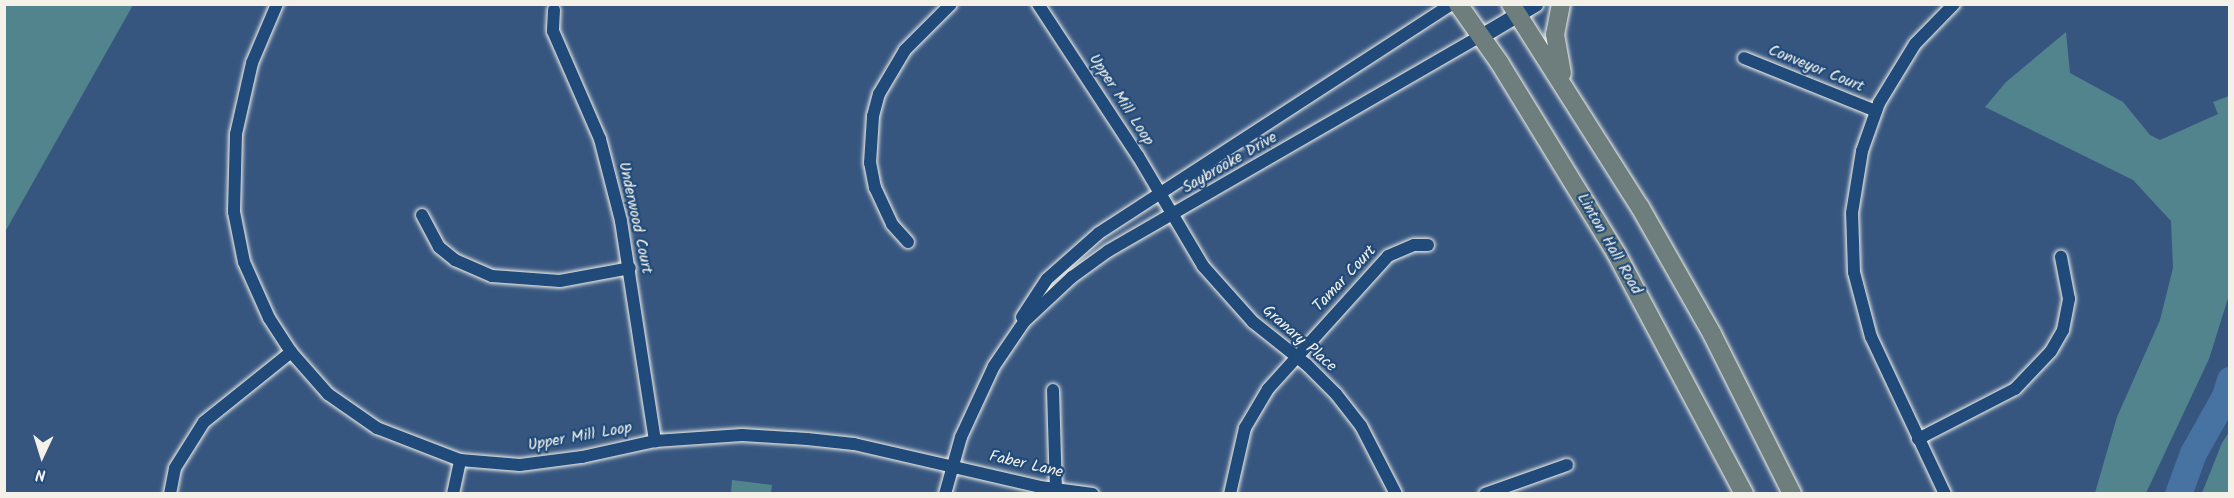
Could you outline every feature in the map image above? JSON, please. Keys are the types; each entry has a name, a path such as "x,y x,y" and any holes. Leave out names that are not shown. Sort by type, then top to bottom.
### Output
{"main road":[{"name":"Linton Hall Road","path":"1458,4 1481,36 1616,253 1744,494"},
{"path":"1561,4 1555,34 1564,83"},
{"path":"1515,10 1564,83 1712,334 1791,493"}],"street":[{"name":"Upper Mill Loop","path":"277,4 242,98 232,180 244,262 269,318 291,352 328,394 377,428 460,460 549,463 655,441 762,435 854,444 952,465"},
{"path":"908,242 892,224 875,188 870,151 873,116 879,94 905,50 951,4"},
{"name":"Upper Mill Loop","path":"1038,4 1173,215"},
{"name":"Saybrooke Drive","path":"945,494 952,465 976,401 1031,301 1066,260 1159,192 1452,4"},
{"path":"1481,36 1515,10 1535,4"},
{"path":"1945,494 1871,337 1854,272 1852,213 1858,169 1876,111 1915,44 1954,4"},
{"name":"Underwood Court","path":"554,10 553,31 609,169 630,268 655,441"},
{"name":"Saybrooke Drive","path":"1011,340 1034,311 1072,277 1173,215 1481,36"},
{"name":"Conveyor Court","path":"1744,58 1876,111"},
{"path":"422,215 439,247 455,260 492,276 560,281 630,268"},
{"name":"Granary Place","path":"1173,215 1227,296 1298,356 1362,426 1396,494"},
{"name":"Tamar Court","path":"1230,494 1245,428 1268,389 1388,256 1414,245 1428,245"},
{"path":"1918,440 2014,389 2051,351 2063,330 2069,299 2061,257"},
{"path":"170,494 175,468 204,422 291,352"},
{"path":"1053,390 1056,490"},
{"path":"453,494 460,460"},
{"name":"Faber Lane","path":"952,465 1056,490 1093,494"},
{"path":"1485,494 1567,465"}],"green space":[{"path":"4,5 133,5 5,232"},
{"path":"2066,32 2070,73 2123,102 2150,135 2160,140 2218,114 2213,102 2229,96 2229,295 2209,359 2146,493 2095,493 2117,417 2160,320 2173,268 2171,221 2133,180 1985,107 2006,82"},
{"path":"2229,432 2229,493 2202,493 2222,443"},
{"path":"732,480 772,485 771,493 731,493"}],"waterway":[{"path":"2178,494 2193,453 2225,396 2230,380"},
{"path":"2225,396 2230,397"}]}
